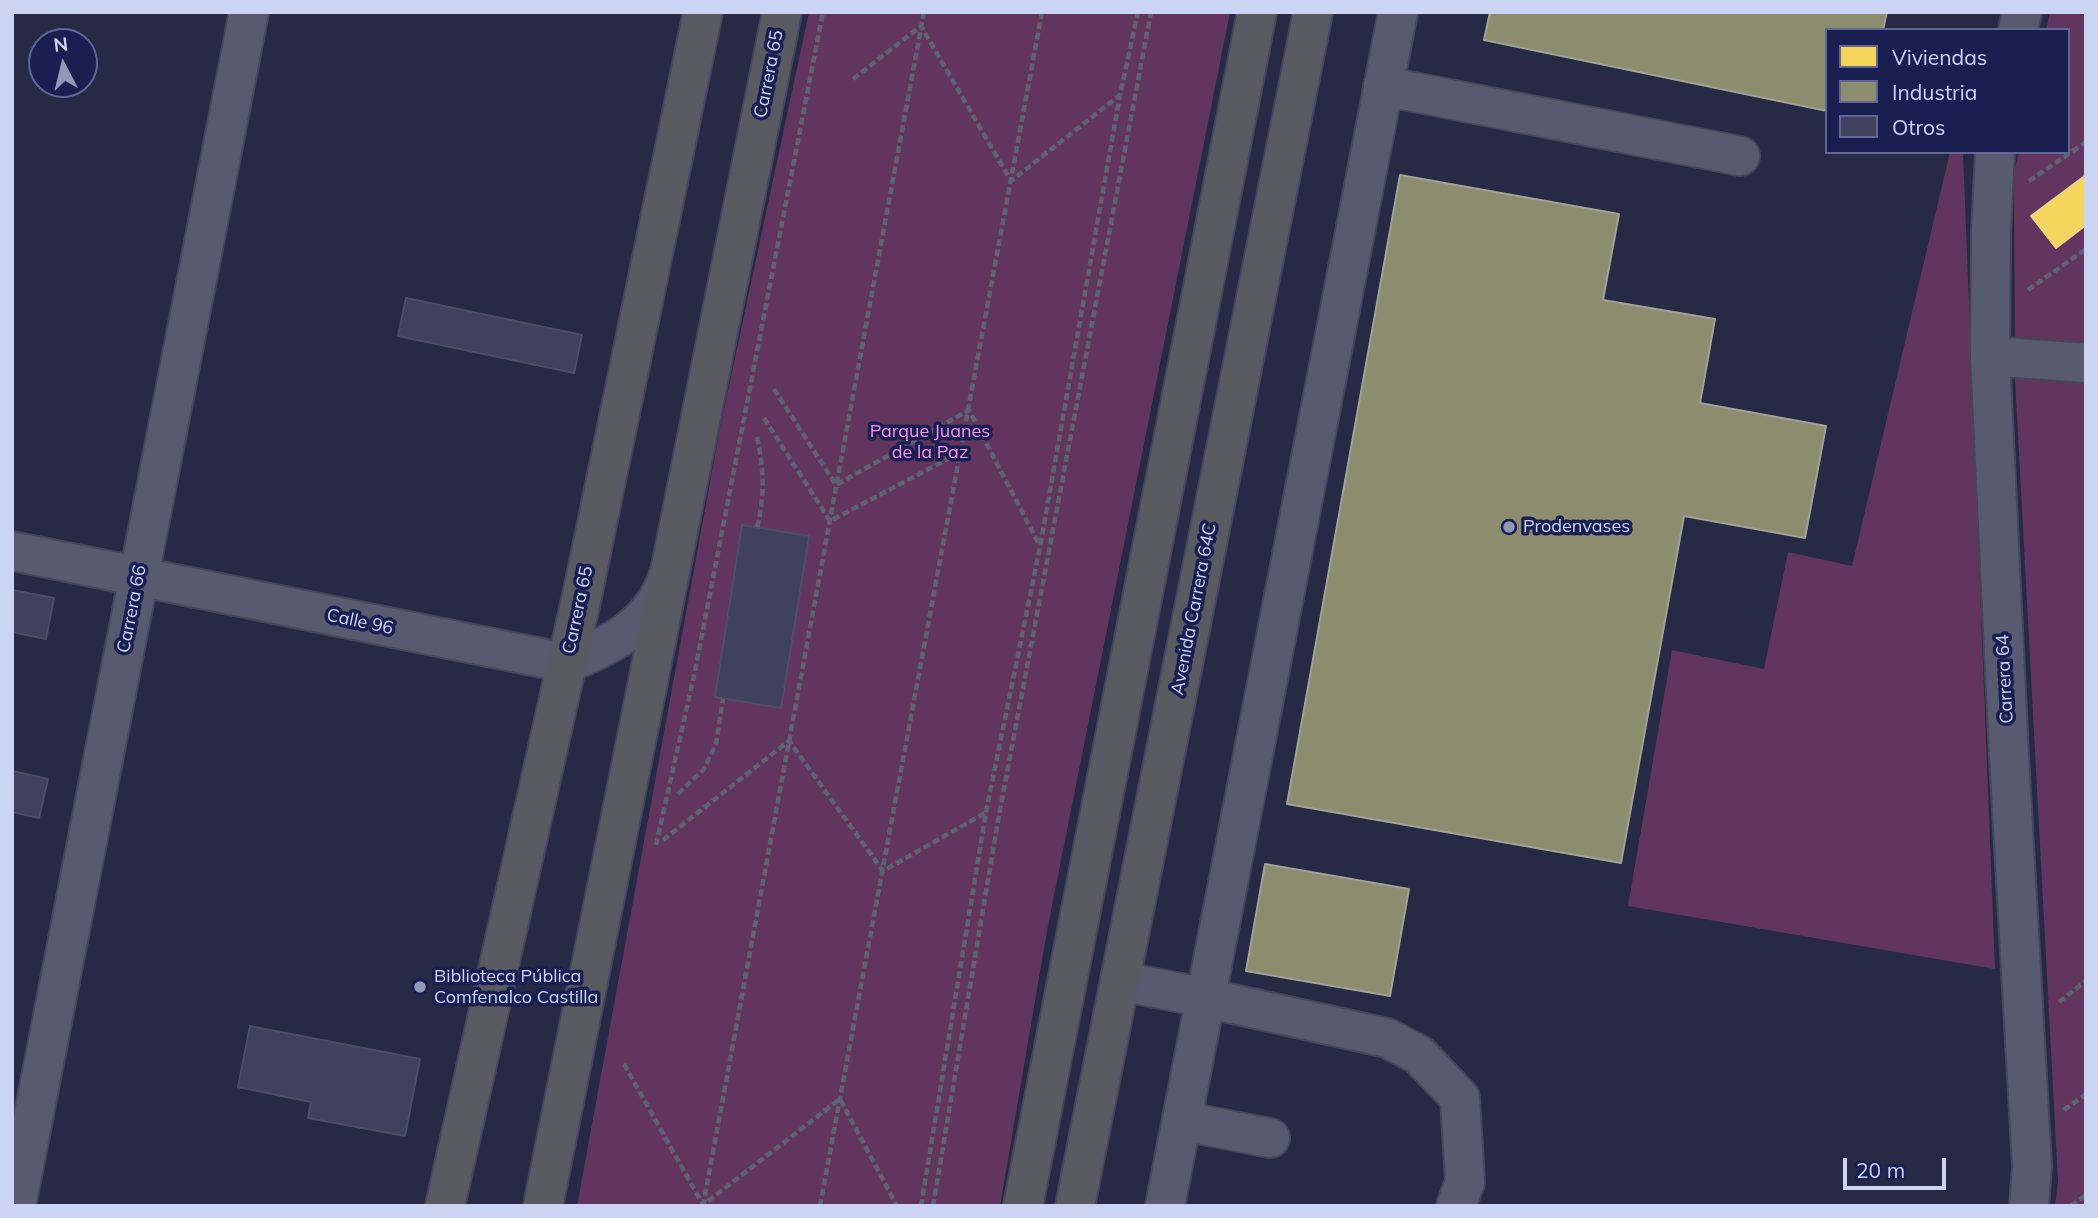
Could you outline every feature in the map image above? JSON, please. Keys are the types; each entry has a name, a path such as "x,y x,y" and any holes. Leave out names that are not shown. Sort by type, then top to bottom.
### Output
{"main road":[{"name":"Carrera 65","path":"445,1206 567,663 703,12"},
{"path":"757,12 768,79"},
{"name":"Carrera 65","path":"543,1206 782,12"},
{"path":"1023,1206 1257,12"},
{"name":"Avenida Carrera 64C","path":"1075,1206 1313,12"}],"street":[{"name":"Carrera 66","path":"16,1206 249,12"},
{"path":"1165,1206 1398,12"},
{"path":"1383,86 1740,156"},
{"name":"Carrera 64","path":"1995,154 1990,356 2009,770 2032,1166 2029,1206"},
{"path":"1990,356 2086,363"},
{"name":"Calle 96","path":"12,551 567,663"},
{"path":"567,663 598,651 634,626 662,597 670,572"},
{"path":"1120,981 1387,1038 1419,1055 1460,1098 1465,1182 1455,1206"},
{"path":"1182,1121 1270,1138"}],"path":[{"path":"653,858 695,671 823,12"},
{"path":"703,1205 924,12"},
{"path":"820,1206 1042,12"},
{"path":"922,1206 986,812 1040,547 1138,12"},
{"path":"933,1206 999,815 1151,12"},
{"path":"853,79 921,26"},
{"path":"921,26 1011,181"},
{"path":"1011,181 1121,95"},
{"path":"2070,153 2086,142"},
{"path":"1992,206 2068,154"},
{"path":"1990,317 2086,249"},
{"path":"774,389 836,485"},
{"path":"836,485 969,410"},
{"path":"969,410 1040,547"},
{"path":"764,418 830,521"},
{"path":"757,437 764,477 757,528"},
{"path":"830,521 961,452"},
{"path":"678,794 704,769 716,744 723,699"},
{"path":"789,741 883,871"},
{"path":"663,840 789,741"},
{"path":"883,871 986,812"},
{"path":"624,1064 703,1205"},
{"path":"703,1205 840,1099"},
{"path":"840,1099 897,1206"},
{"path":"2071,1206 2086,1195"}],"green space":[{"name":"Parque Juanes de la Paz","path":"809,12 1230,12 1047,931 1000,1206 577,1206 720,428"},
{"path":"2050,12 2086,12 2086,1206 2055,1206 2058,1181 2015,378 2014,173 2019,154 2070,154 2070,28 2046,28"},
{"path":"1950,154 1963,154 1995,969 1628,906 1672,650 1764,669 1788,552 1852,566"}],"building: Viviendas":[{"path":"2086,175 2086,225 2056,248 2031,216"}],"building: Industria":[{"path":"1490,12 1887,12 1883,28 1825,28 1825,111 1484,40"},
{"name":"Prodenvases","path":"1400,175 1619,214 1603,300 1715,319 1700,403 1826,426 1805,538 1684,516 1621,863 1287,804"},
{"path":"1265,864 1409,889 1390,996 1246,971"}],"building: Otros":[{"path":"406,298 582,335 574,373 398,336"},
{"path":"742,525 809,536 781,708 715,697"},
{"path":"12,590 54,598 46,639 12,632"},
{"path":"12,771 48,779 39,818 12,812"},
{"path":"250,1026 420,1059 405,1136 308,1118 311,1102 238,1087"}],"place":[{"name":"Prodenvases","path":"1509,527"},
{"name":"Biblioteca Pública Comfenalco Castilla","path":"420,987"}]}
